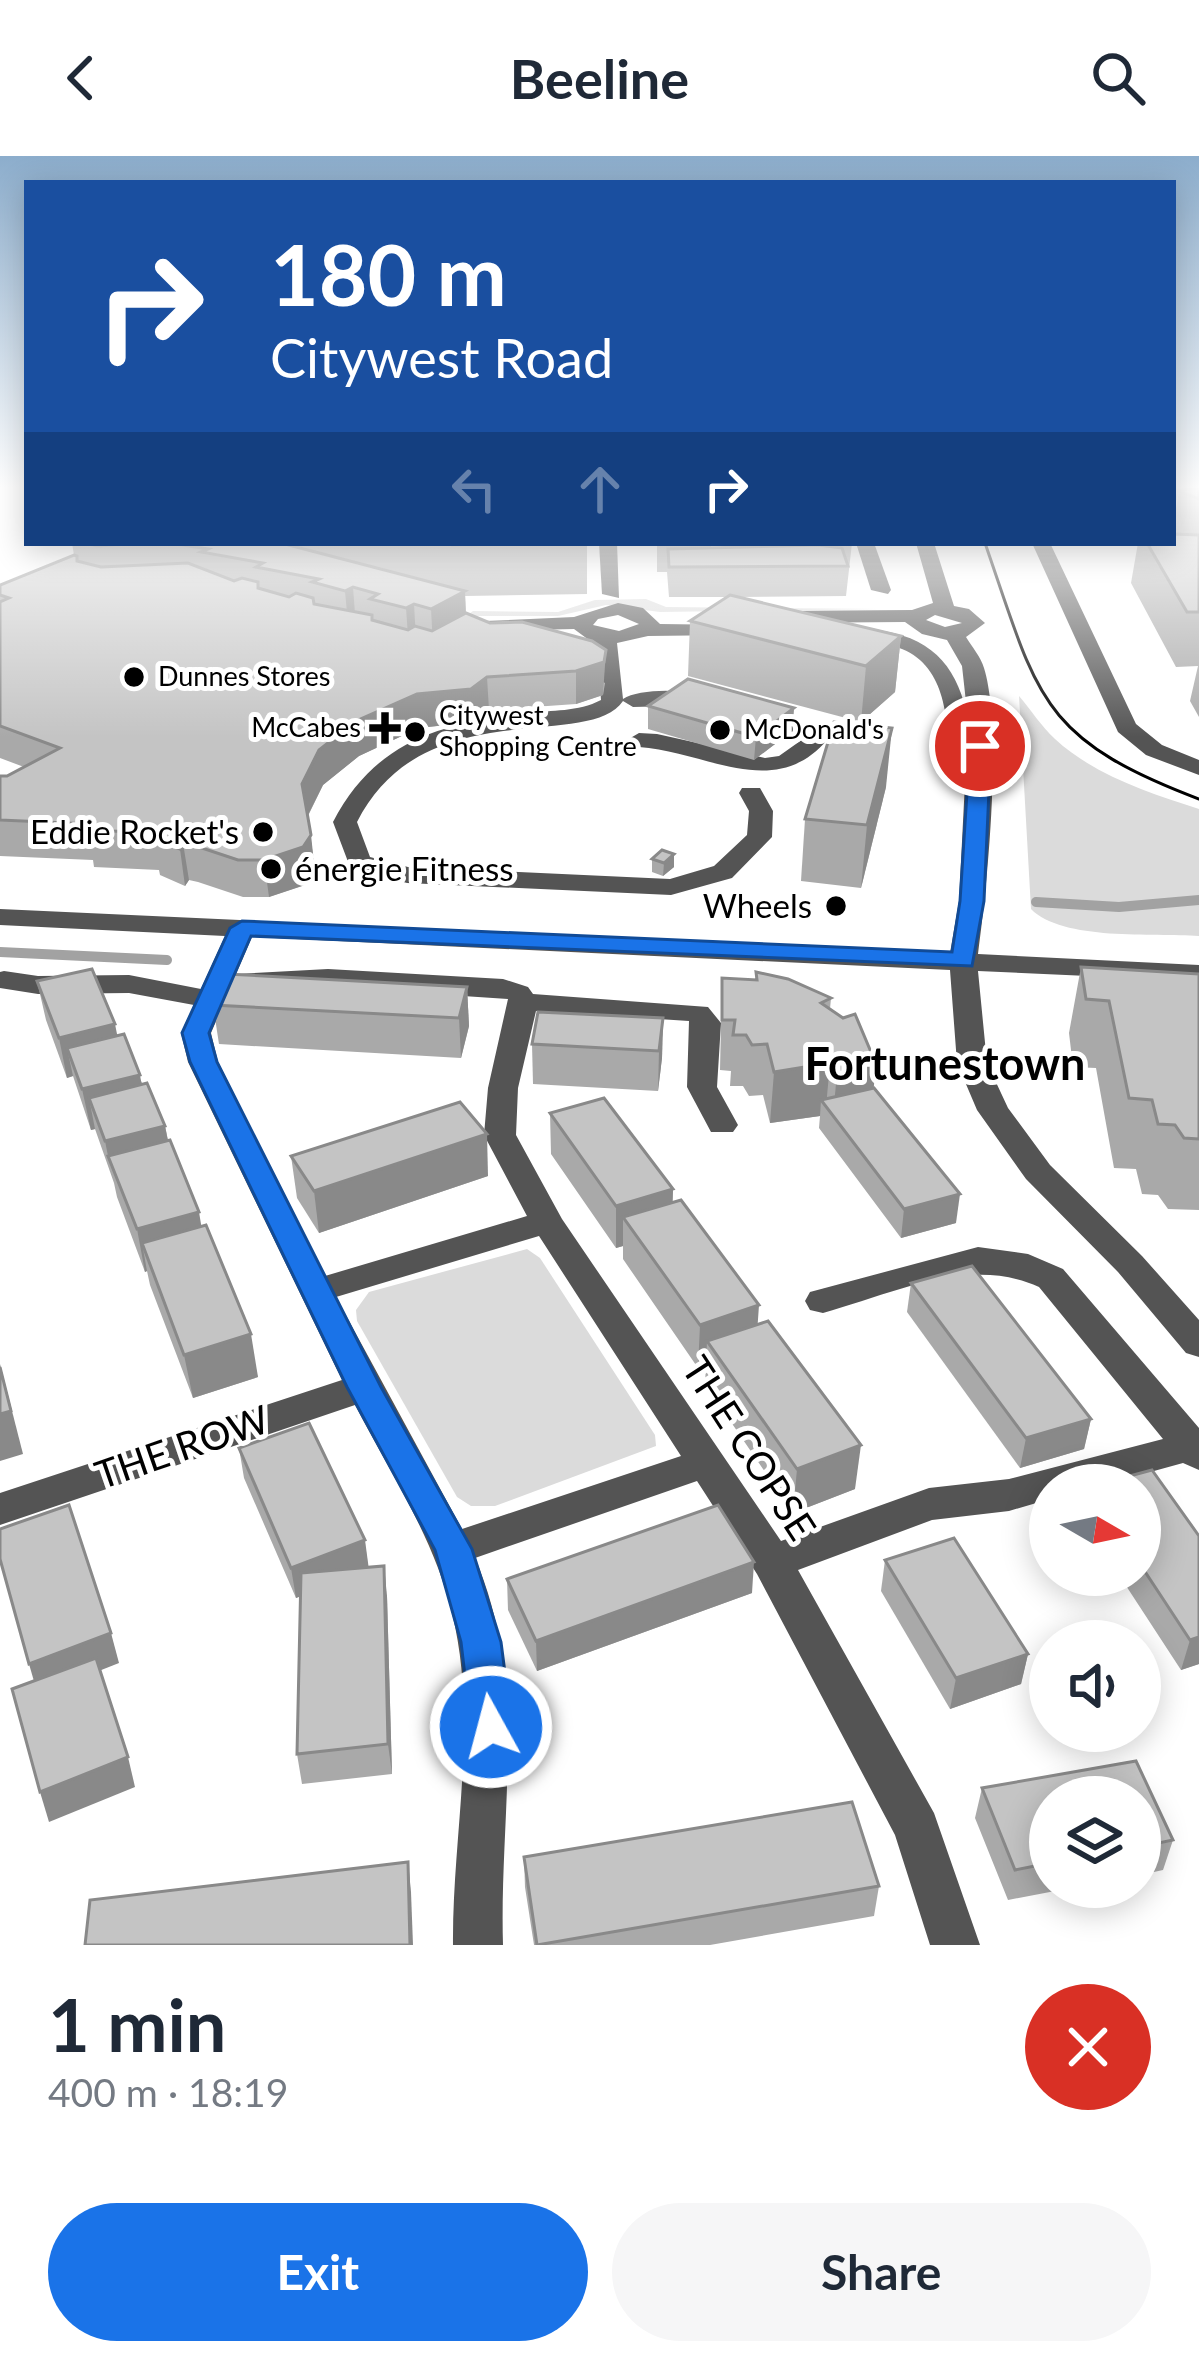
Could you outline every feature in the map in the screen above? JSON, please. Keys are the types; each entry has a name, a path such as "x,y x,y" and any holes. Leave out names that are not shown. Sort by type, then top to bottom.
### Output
{"street":[{"path":"610,570 612,594"},
{"path":"874,570 881,590"},
{"path":"933,570 949,621 973,666 978,692 972,901 963,961 973,1064 993,1110 1038,1172 1130,1264 1199,1344"},
{"path":"1054,570 1126,727 1154,750 1199,768"},
{"path":"751,793 761,811 759,837 723,872 684,885 637,887 406,875 358,862 345,822 353,801 384,765 434,739 464,730 578,715 612,703 610,653 589,629 589,615 607,610 643,626 877,635 909,642 928,652 950,678 963,775 977,794"},
{"path":"768,629 949,621"},
{"path":"643,626 919,622"},
{"path":"633,700 697,700 810,731 829,741 825,753 807,763 751,763 669,741 641,750 633,700 626,649 643,626"},
{"path":"472,627 589,629"},
{"path":"0,917 1199,973"},
{"path":"242,928 196,1033 203,1062 364,1387 453,1549 481,1642 491,1727 489,1786 476,1863 478,1945"},
{"path":"4,980 38,986 129,984 214,991 328,978 503,988 518,993 524,1002 698,1013 706,1023 702,1087 722,1125"},
{"name":"THE COPSE","path":"524,1002 503,1088 500,1135 547,1222 772,1562 916,1829 955,1945"},
{"path":"315,1291 547,1222"},
{"path":"772,1562 929,1504 1009,1496 1195,1450 1051,1278 1016,1262 978,1259 823,1300"},
{"name":"THE ROW","path":"0,1509 364,1387"},
{"path":"453,1549 705,1463"}],"shaded area":[{"path":"646,599 666,607 879,609 660,612 606,605 558,616 466,616 473,611 558,612 595,600"},
{"path":"1019,696 1055,739 1087,763 1199,809 1199,936 1086,931 1045,919 1031,909"},
{"path":"527,1249 540,1258 655,1435 656,1446 495,1506 471,1506 457,1497 357,1321 356,1310 369,1292"}],"building":[{"path":"36,570 207,570 234,581 258,582 258,588 289,597 296,593 313,598 314,604 372,615 372,620 408,630 415,626 432,631 466,613 490,623 522,622 592,641 606,650 604,662 576,671 487,677 471,689 417,694 356,721 319,750 302,784 311,835 303,847 264,860 238,860 183,843 180,849 154,838 157,833 87,830 92,824 0,820 0,776 60,748 0,726 0,602 9,598 0,595 0,585"},
{"path":"274,570 386,570 465,591 431,609 414,604 406,608 370,599 378,594 353,587 345,591 312,582 319,579"},
{"path":"1163,570 1199,570 1199,612 1187,612"},
{"path":"730,595 901,636 866,666 690,621"},
{"path":"688,679 794,708 756,737 648,706"},
{"path":"834,722 892,728 867,825 805,819"},
{"path":"662,850 674,854 664,863 652,859"},
{"path":"1081,967 1199,974 1199,1139 1184,1138 1175,1125 1158,1124 1152,1100 1129,1098 1109,1001 1086,999"},
{"path":"92,969 115,1024 59,1038 37,981"},
{"path":"756,972 788,979 831,998 821,1003 843,1018 855,1014 876,1064 837,1073 830,1063 774,1072 767,1044 752,1045 746,1035 733,1035 735,1020 722,1020 722,978 757,980"},
{"path":"226,974 467,987 459,1018 213,1005"},
{"path":"538,1012 663,1018 659,1051 532,1044"},
{"path":"124,1034 140,1075 82,1089 67,1048"},
{"path":"147,1083 165,1126 105,1141 89,1098"},
{"path":"874,1088 960,1194 904,1209 821,1100"},
{"path":"604,1098 673,1189 616,1206 550,1113"},
{"path":"460,1102 487,1134 314,1191 291,1156"},
{"path":"170,1140 199,1212 137,1229 108,1156"},
{"path":"681,1200 759,1305 700,1325 623,1217"},
{"path":"206,1225 251,1334 184,1355 142,1243"},
{"path":"972,1266 1091,1419 1026,1438 911,1283"},
{"path":"768,1321 861,1445 797,1469 707,1341"},
{"path":"0,1367 11,1411 0,1414"},
{"path":"309,1423 365,1540 291,1568 239,1448"},
{"path":"1161,1483 1199,1536 1199,1637 1190,1640 1161,1596"},
{"path":"69,1505 111,1633 29,1664 0,1559 0,1529"},
{"path":"718,1505 754,1562 536,1641 507,1579"},
{"path":"954,1538 1028,1654 956,1678 885,1560"},
{"path":"384,1566 388,1744 297,1754 301,1573"},
{"path":"96,1658 128,1757 40,1792 12,1689"},
{"path":"1136,1761 1143,1776 1050,1776"},
{"path":"1029,1780 1029,1867 1015,1870 982,1788"},
{"path":"852,1802 879,1886 537,1945 524,1857"},
{"path":"1161,1814 1173,1840 1161,1843"},
{"path":"408,1862 410,1945 85,1945 90,1900"}],"waterway":[{"path":"1036,902 1119,907 1199,900"},
{"path":"0,952 167,960"}],"tram line":[{"path":"994,570 1018,639 1051,706 1105,755 1199,799"}],"place":[{"name":"Dunnes Stores","path":"134,677"},
{"name":"McCabes","path":"385,728"},
{"name":"McDonald's","path":"720,730"},
{"name":"Citywest Shopping Centre","path":"415,732"},
{"name":"Eddie Rocket's","path":"263,832"},
{"name":"énergie Fitness","path":"271,869"},
{"name":"Wheels","path":"836,906"}],"district":[{"name":"Fortunestown","path":"945,1064"}],"route":[{"path":"491,1727 481,1642 453,1549 364,1387 203,1062 196,1033 242,928 963,961 972,901 980,746"}]}
